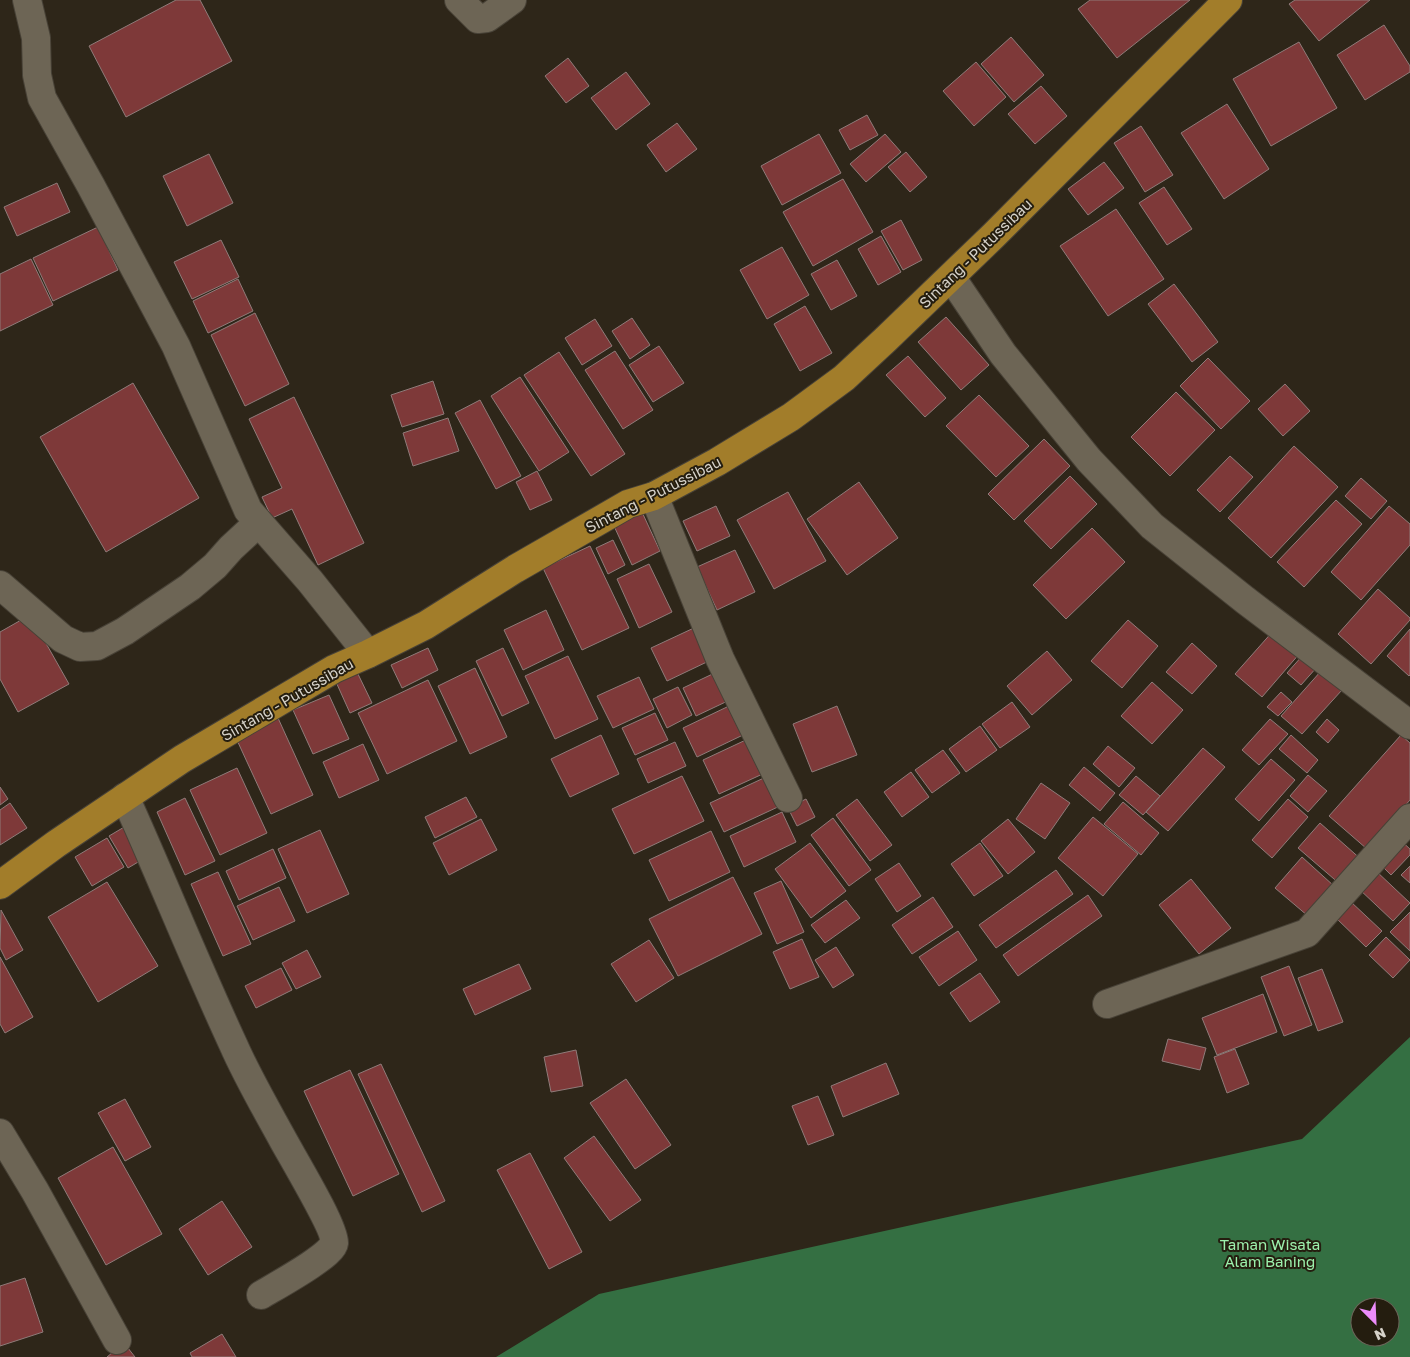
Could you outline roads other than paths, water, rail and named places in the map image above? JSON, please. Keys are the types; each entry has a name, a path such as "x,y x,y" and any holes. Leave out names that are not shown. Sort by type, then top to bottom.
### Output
{"highway":[{"name":"Sintang - Putussibau","path":"0,885 56,844 182,759 334,669 426,625 515,569 628,504 654,496 717,462 791,417 844,378 951,277 1228,0"}],"street":[{"path":"27,0 36,38 37,75 42,98 176,346 248,510 310,581 368,654"},
{"path":"459,0 478,19 486,18 512,0"},
{"path":"951,277 1015,369 1089,460 1152,526 1245,600 1410,726"},
{"path":"654,496 720,659 788,798"},
{"path":"0,585 63,639 80,647 97,646 126,631 190,586 215,566 258,523"},
{"path":"124,797 233,1045 327,1219 333,1236 332,1249 309,1266 261,1295"},
{"path":"1107,1004 1307,933 1410,818"},
{"path":"0,1133 35,1191 118,1340"}],"park label":[{"name":"Taman Wisata Alam Baning","path":"1270,1252"}]}
